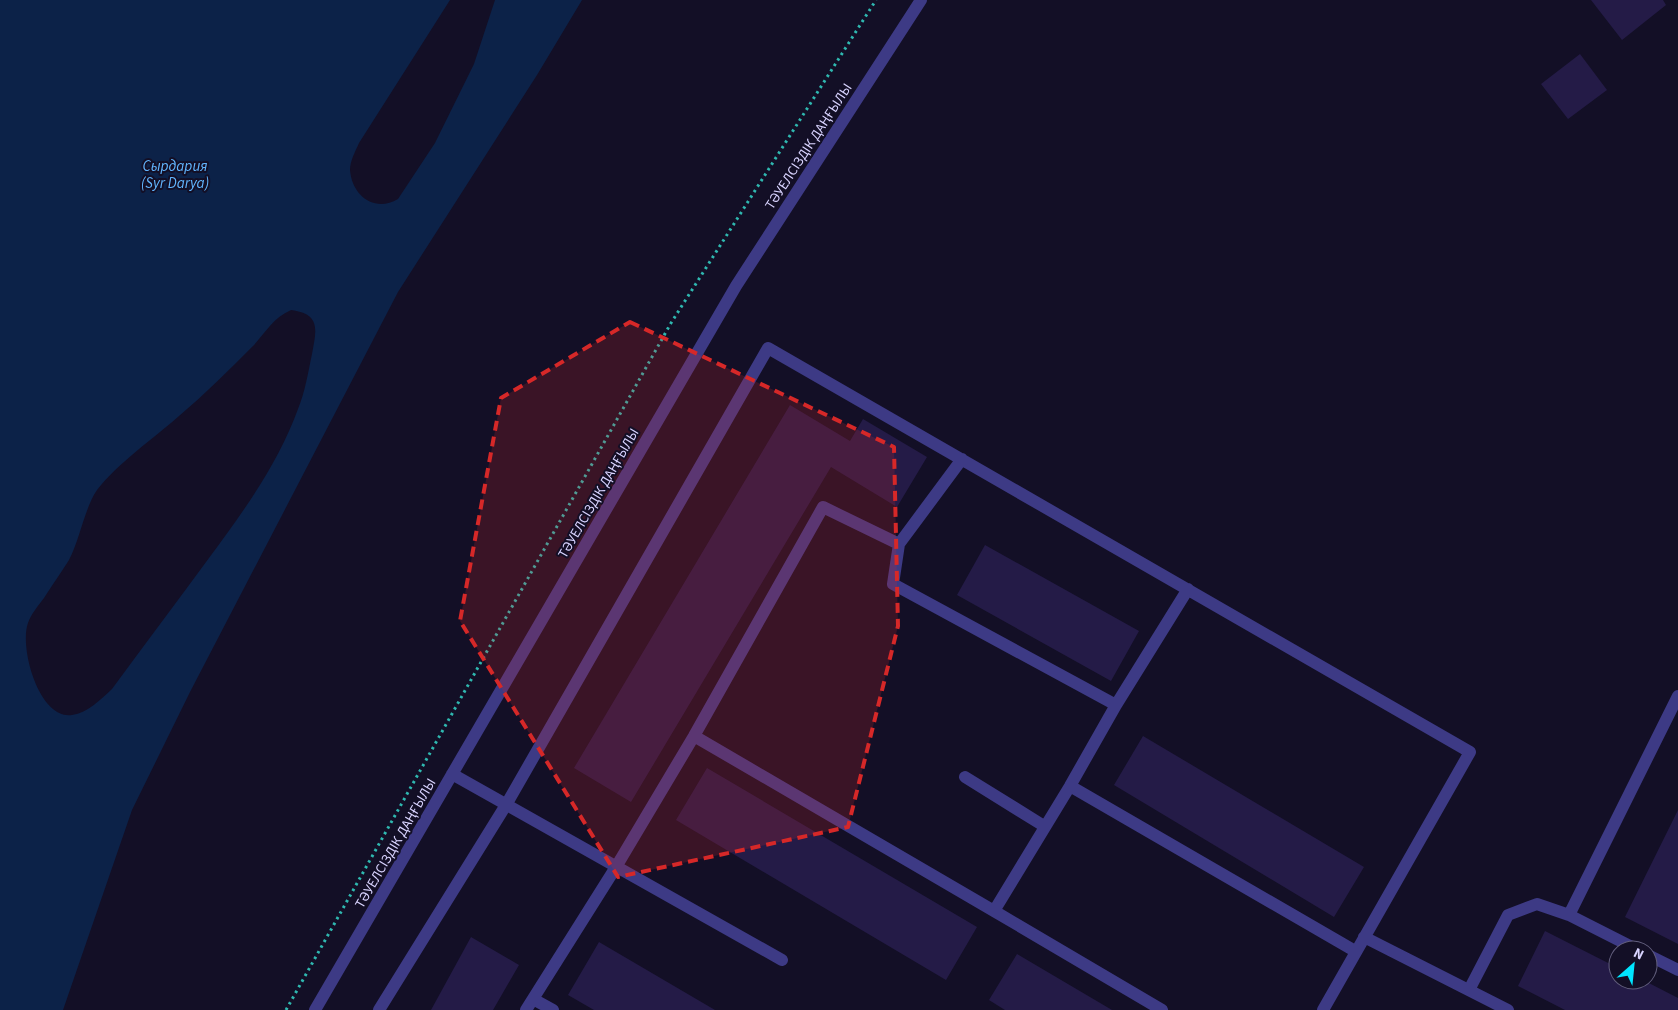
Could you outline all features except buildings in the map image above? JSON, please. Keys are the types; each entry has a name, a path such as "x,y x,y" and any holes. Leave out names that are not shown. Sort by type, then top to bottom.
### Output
{"street":[{"name":"ТӘУЕЛСІЗДІК ДАҢҒЫЛЫ","path":"315,1010 736,286 921,0"},
{"path":"379,1010 506,805 768,348 1470,752 1323,1010"},
{"path":"962,459 899,544 893,584 1116,705"},
{"path":"526,1010 616,867 694,736 823,507 899,544"},
{"path":"994,910 1070,786 1116,705 1188,589"},
{"path":"1569,915 1678,696"},
{"path":"694,736 1162,1010"},
{"path":"452,774 782,960"},
{"path":"966,777 1044,826"},
{"path":"1070,786 1355,951"},
{"path":"1469,990 1508,915 1537,904 1569,915 1618,940"},
{"path":"1364,937 1508,1010"},
{"path":"1658,960 1678,970"},
{"path":"534,999 553,1010"}],"path":[{"path":"286,1010 671,324 876,0"}],"highlighted area":[{"path":"630,322 894,447 898,626 848,827 618,877 460,621 501,398"}],"water":[{"name":"Сырдария (Syr Darya)","path":"0,0 450,0 359,143 352,160 350,170 355,187 366,200 381,204 398,199 435,143 474,64 495,0 582,0 537,75 398,292 190,692 132,810 63,1010 0,1010","holes":["291,310 308,315 315,325 315,338 306,382 290,429 259,487 112,689 83,712 72,715 60,713 50,706 34,680 26,648 26,634 31,616 69,560 89,505 97,490 125,461 217,382 253,346 274,321"]}]}
